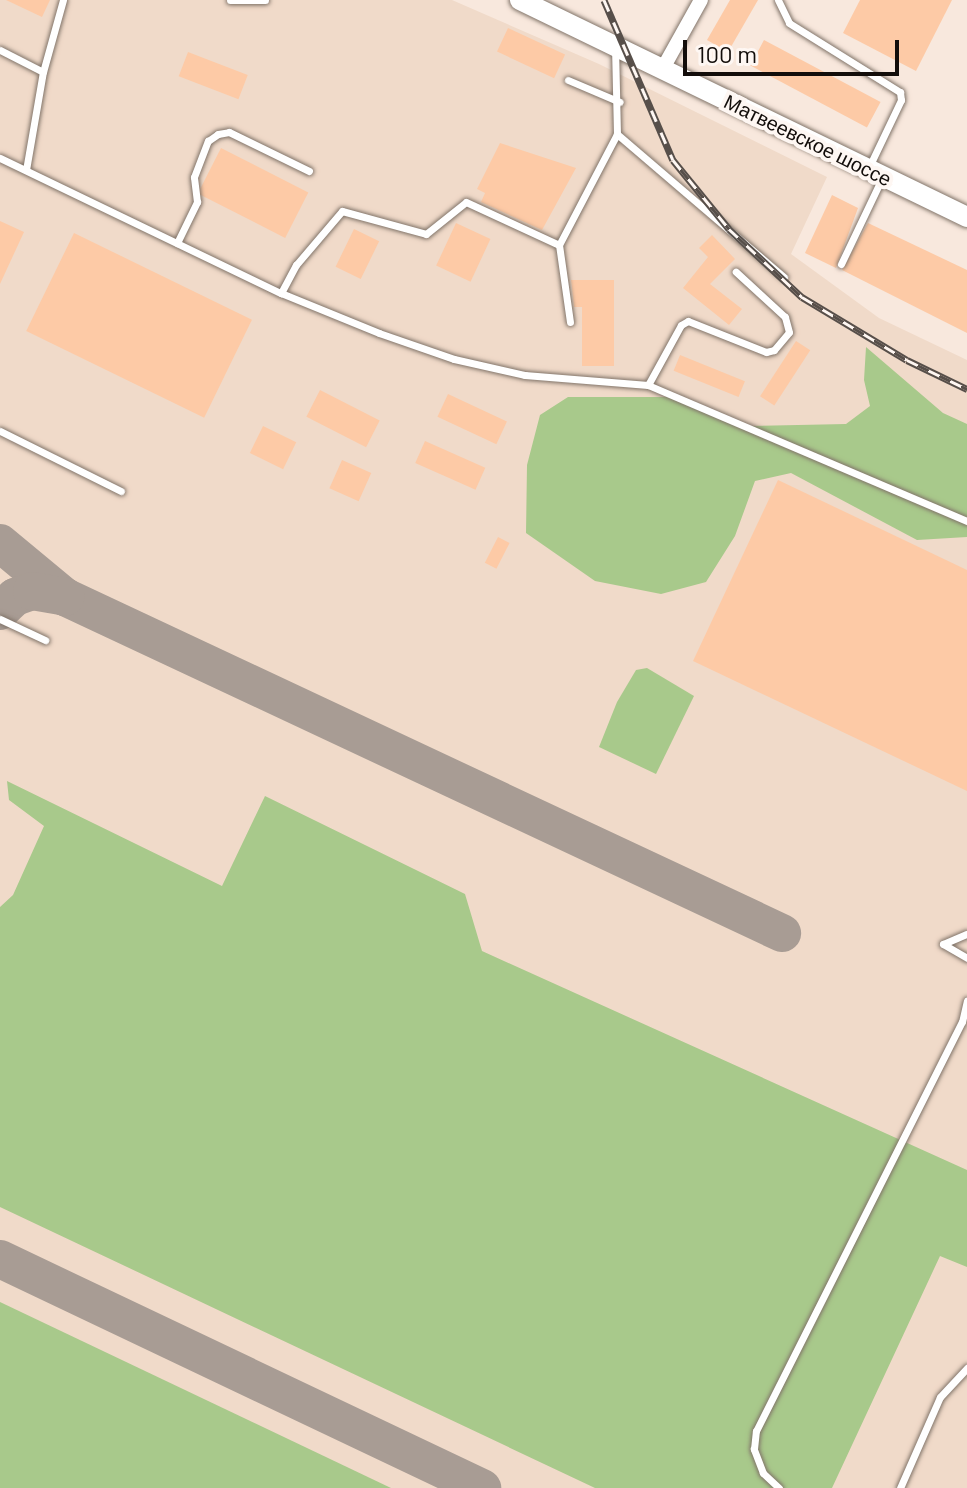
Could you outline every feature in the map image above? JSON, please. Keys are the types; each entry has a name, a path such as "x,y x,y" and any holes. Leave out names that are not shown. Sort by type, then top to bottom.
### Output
{"main road":[{"name":"Матвеевское шоссе","path":"520,0 967,217"}],"street":[{"path":"662,70 701,0"}],"lane":[{"path":"26,170 43,72 63,0"},
{"path":"230,0 265,0"},
{"path":"778,0 789,23 900,92 901,100 841,264"},
{"path":"570,322 559,245 617,134 620,102 615,46"},
{"path":"0,50 43,72"},
{"path":"568,80 620,102"},
{"path":"177,243 197,202 194,177 208,141 218,134 229,132 309,171"},
{"path":"617,134 784,277"},
{"path":"0,158 281,293 454,359 525,375 648,385 967,521"},
{"path":"281,293 296,265 342,211 426,234 466,202 559,245"},
{"path":"648,385 688,321 766,352 774,350 789,332 785,317 736,272"},
{"path":"0,431 121,491"},
{"path":"0,619 45,640"},
{"path":"967,934 943,944 967,958"},
{"path":"779,1488 763,1473 754,1449 756,1431 964,1023 967,1001"},
{"path":"900,1488 940,1397 967,1368"}],"shaded area":[{"path":"0,0 452,0 599,64 827,177 791,254 879,318 967,360 967,1488 0,1488"}],"green space":[{"path":"866,347 943,413 967,424 967,537 917,540 791,473 755,481 735,536 706,582 661,594 595,581 526,533 527,465 540,415 568,397 668,397 751,426 846,424 870,406 864,380"},
{"path":"647,668 694,696 656,774 599,747 617,702 636,670"},
{"path":"7,781 222,886 265,796 465,894 482,951 967,1170 967,1267 940,1256 832,1488 595,1488 0,1207 0,907 13,895 44,826 9,800"},
{"path":"0,1302 391,1488 0,1488"}],"building":[{"path":"6,0 50,0 42,17"},
{"path":"730,0 758,0 728,52 707,40"},
{"path":"860,0 952,0 916,71 843,33"},
{"path":"508,28 565,55 554,78 497,52"},
{"path":"764,40 881,102 867,128 750,66"},
{"path":"188,52 248,75 238,99 179,76"},
{"path":"500,143 576,168 542,230 481,202 485,193 477,189"},
{"path":"221,148 308,192 285,238 198,193"},
{"path":"832,195 858,208 836,268 805,253"},
{"path":"0,221 24,232 0,284"},
{"path":"456,223 490,239 471,282 436,266"},
{"path":"868,223 967,270 967,333 842,270"},
{"path":"354,229 379,241 361,279 336,267"},
{"path":"74,233 252,320 204,418 26,331"},
{"path":"712,235 735,259 710,284 742,309 729,325 683,288 708,257 699,248"},
{"path":"571,280 614,280 614,366 582,366 582,307 574,307"},
{"path":"796,341 810,350 774,406 760,396"},
{"path":"680,355 745,381 739,397 674,371"},
{"path":"320,390 380,420 366,447 306,417"},
{"path":"448,394 507,421 496,444 437,417"},
{"path":"263,426 296,442 283,469 250,453"},
{"path":"425,441 485,468 476,490 415,463"},
{"path":"342,460 371,473 359,501 329,488"},
{"path":"778,480 967,570 967,791 693,661"},
{"path":"498,537 510,543 496,569 485,563"}],"taxiway":[{"path":"0,543 65,597 782,933"},
{"path":"0,611 15,597 32,591 65,597"},
{"path":"0,1259 482,1488"}],"railway":[{"path":"604,0 673,160 729,229 802,297 907,360 967,389"}]}
